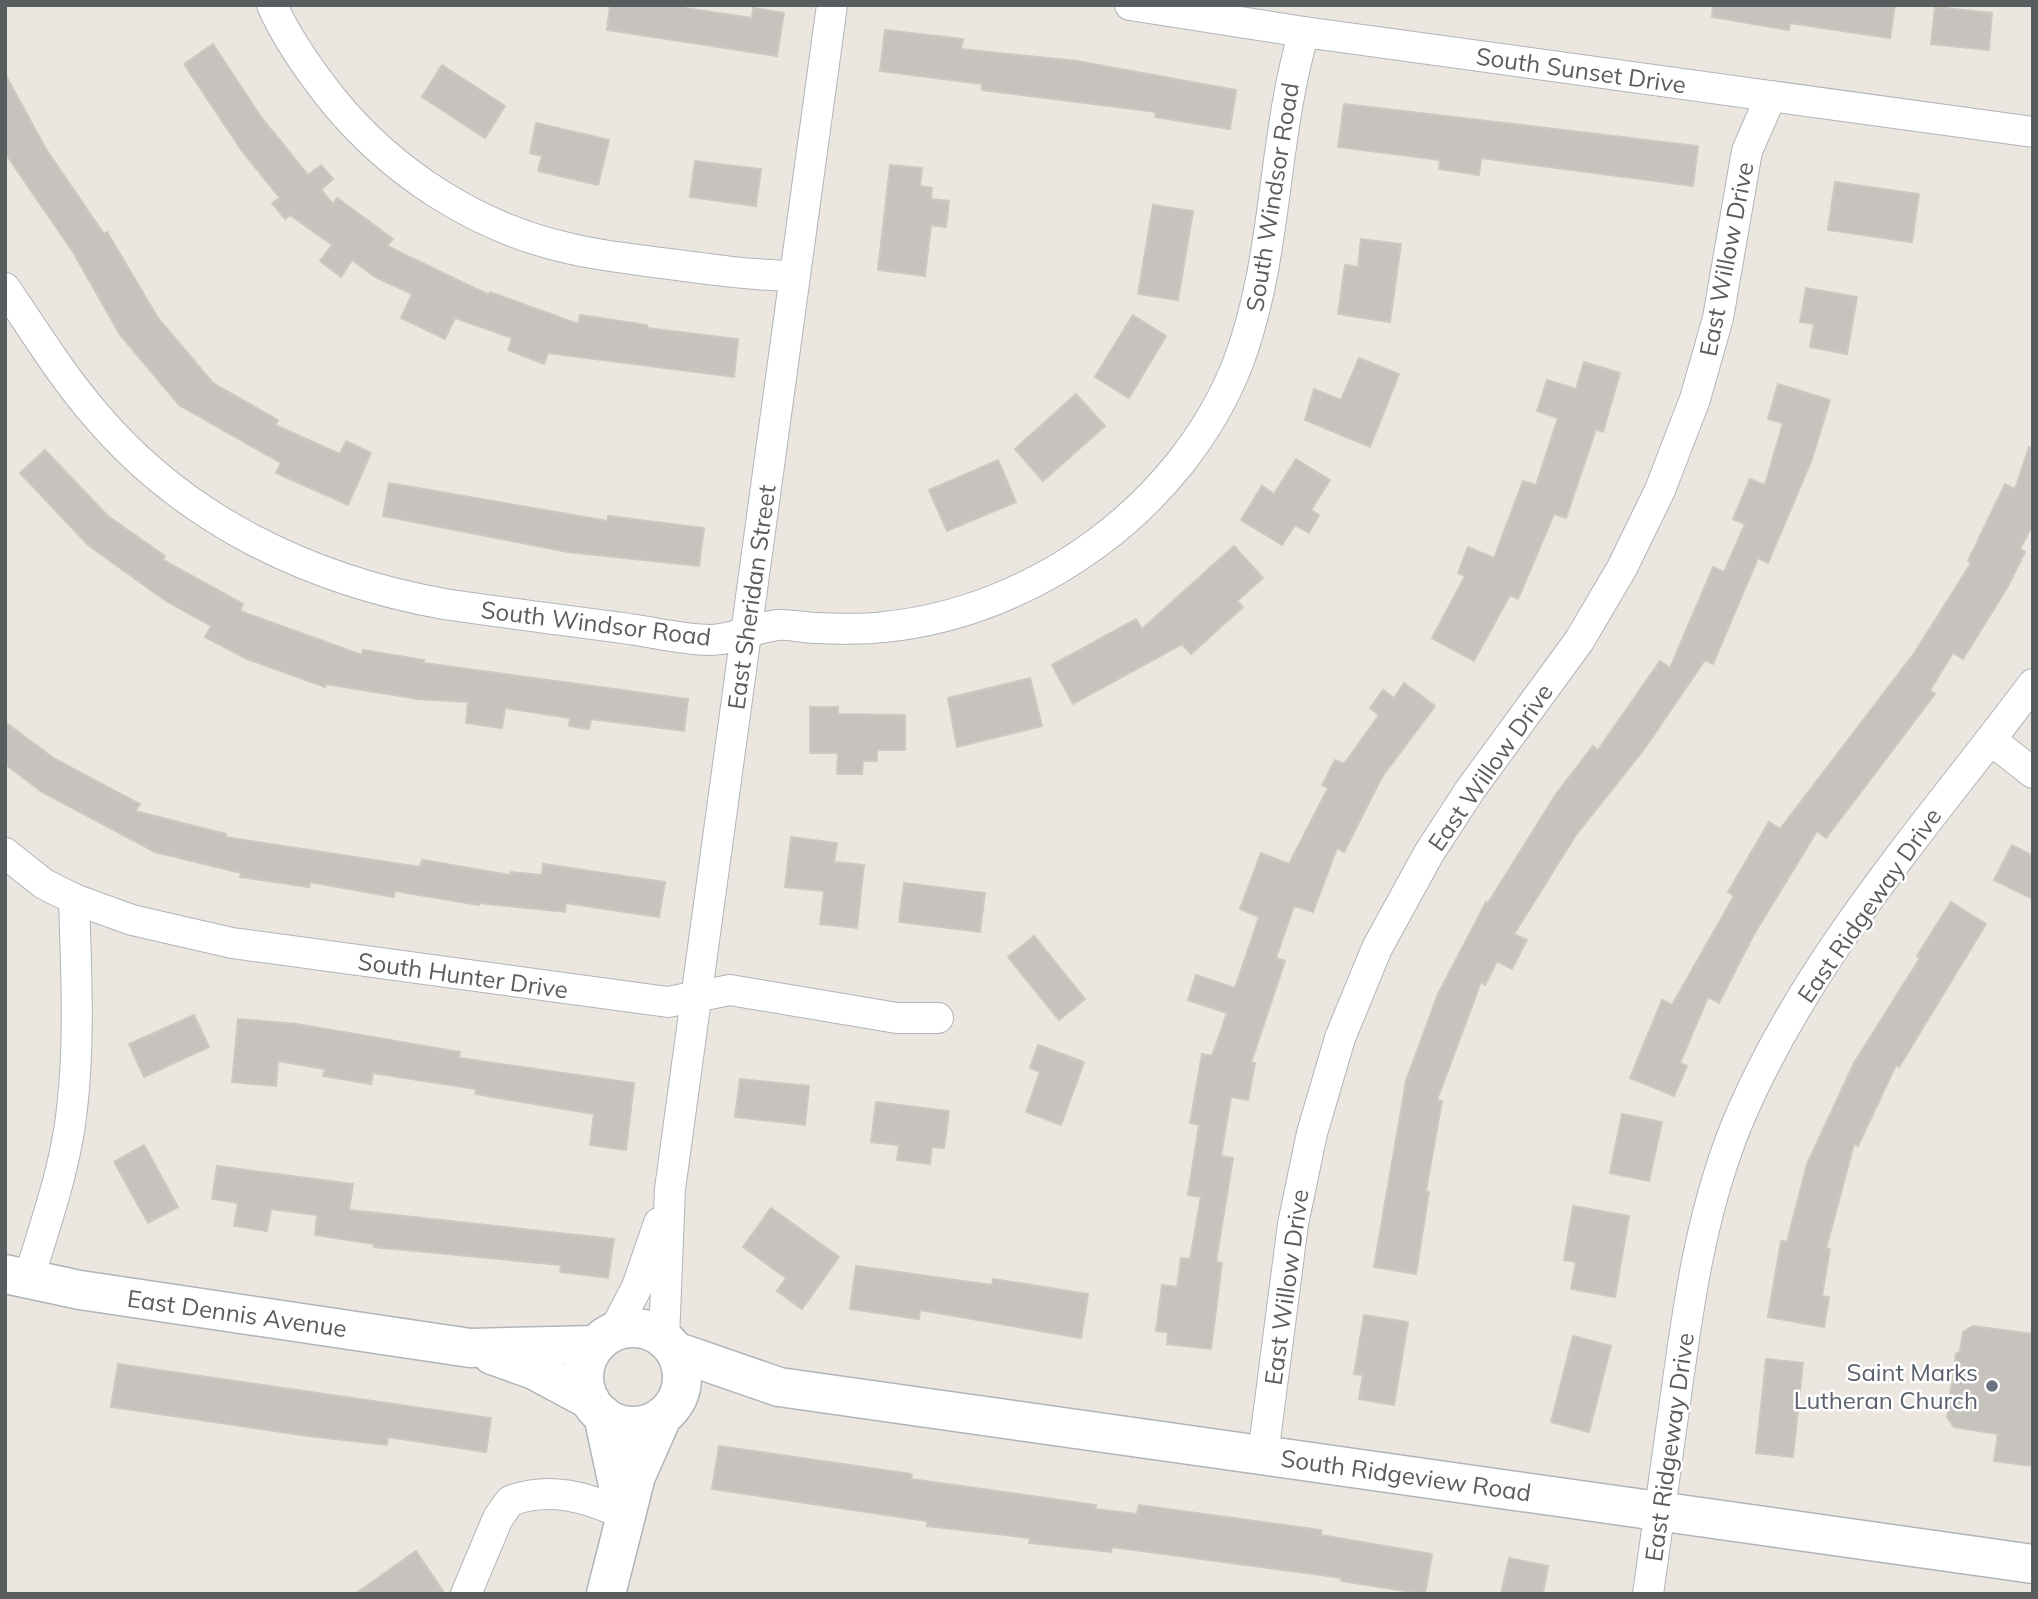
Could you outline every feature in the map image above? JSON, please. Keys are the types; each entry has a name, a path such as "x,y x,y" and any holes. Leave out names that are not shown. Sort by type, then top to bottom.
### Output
{"main road":[{"name":"East Dennis Avenue","path":"17,1278 470,1348 534,1370 596,1407"},
{"path":"606,1594 636,1476 682,1378 670,1345 640,1328 605,1338 585,1371 625,1515"},
{"name":"East Dennis Avenue","path":"470,1348 605,1338"},
{"name":"South Ridgeview Road","path":"670,1345 779,1387 2033,1564"},
{"name":"South Ridgeview Road","path":"668,1410 779,1387"},
{"path":"596,1407 632,1426 647,1424 668,1410"}],"street":[{"path":"272,5 308,69 354,125 399,167 451,202 507,228 569,249 745,275 794,276"},
{"name":"East Sheridan Street","path":"670,1345 670,1189 832,5"},
{"name":"South Sunset Drive","path":"1130,5 1304,32 2033,132"},
{"name":"South Windsor Road","path":"5,288 95,414 139,460 187,500 254,542 327,575 401,596 712,640 778,625 814,628 884,627 942,617 1005,596 1072,561 1114,531 1157,489 1204,429 1224,394 1253,315 1263,273 1289,82 1304,32"},
{"name":"East Willow Drive","path":"1263,1455 1293,1224 1312,1133 1340,1038 1377,948 1429,853 1470,790 1579,641 1622,568 1660,489 1695,399 1718,318 1747,151 1771,96"},
{"name":"East Ridgeway Drive","path":"1648,1594 1690,1293 1712,1198 1741,1114 1775,1042 1824,960 1872,892 2033,684"},
{"path":"1991,740 2033,772"},
{"name":"South Hunter Drive","path":"5,853 44,884 75,899 132,920 255,947 668,1002 730,990 897,1018 938,1018"},
{"path":"17,1278 63,1157 72,1111 78,1036 75,899"},
{"name":"East Sheridan Street","path":"605,1338 637,1287 670,1189"},
{"path":"467,1594 498,1518 510,1501 543,1493 570,1496 595,1501 625,1515"}],"building":[{"path":"610,5 685,5 685,8 752,18 753,8 784,13 777,56 607,30"},
{"path":"1713,5 1895,5 1890,38 1790,23 1789,30 1712,17"},
{"path":"1935,7 1992,13 1989,50 1931,44"},
{"path":"885,30 963,39 961,49 1077,61 1236,90 1230,129 1155,117 1156,112 982,90 982,84 880,71"},
{"path":"213,44 261,117 308,175 321,165 333,179 321,190 333,204 337,198 393,239 387,246 489,295 490,292 578,324 580,315 647,325 647,328 738,339 734,377 548,353 544,364 508,350 512,338 455,318 445,339 401,318 412,294 375,277 352,260 341,277 320,261 332,245 290,215 285,219 272,203 280,198 242,151 184,64"},
{"path":"442,65 505,106 485,138 422,97"},
{"path":"5,74 46,149 104,234 107,232 158,318 213,383 278,420 275,425 340,454 346,441 371,453 348,505 276,473 281,463 179,405 120,335 73,252 5,153"},
{"path":"1344,104 1698,146 1693,186 1481,158 1479,175 1439,169 1440,160 1338,147"},
{"path":"536,123 609,140 598,185 538,171 542,156 530,153"},
{"path":"695,161 761,169 756,206 690,197"},
{"path":"890,165 922,168 920,186 932,188 931,199 949,201 946,227 931,225 925,276 878,270"},
{"path":"1835,182 1919,194 1912,242 1828,230"},
{"path":"1153,205 1193,211 1178,300 1138,294"},
{"path":"1361,239 1401,244 1390,322 1338,314 1345,265 1358,267"},
{"path":"1806,288 1857,297 1847,354 1810,347 1814,324 1800,322"},
{"path":"1133,315 1166,336 1129,398 1095,377"},
{"path":"1359,358 1399,374 1370,447 1305,420 1314,389 1341,400"},
{"path":"1584,362 1620,373 1603,432 1596,429 1566,518 1554,514 1518,599 1510,595 1474,661 1432,638 1465,576 1458,573 1468,547 1494,558 1523,481 1536,485 1558,418 1537,411 1547,380 1576,389"},
{"path":"1778,384 1830,400 1812,459 1768,563 1758,558 1713,664 1705,660 1645,748 1576,835 1514,934 1527,940 1512,969 1497,961 1485,985 1481,982 1437,1100 1442,1101 1426,1191 1429,1192 1416,1274 1374,1267 1406,1081 1438,994 1486,902 1488,903 1556,794 1593,746 1598,750 1660,661 1670,668 1713,567 1724,572 1745,524 1733,519 1750,479 1765,485 1783,423 1768,419"},
{"path":"1076,394 1105,426 1043,481 1015,449"},
{"path":"2029,447 2033,448 2033,524 2020,549 2025,552 2007,588 1963,659 1953,653 1930,690 1935,694 1826,838 1817,831 1753,936 1719,1003 1708,997 1680,1063 1687,1066 1674,1096 1630,1078 1662,1000 1672,1005 1734,896 1728,892 1769,822 1780,829 1915,652 1971,563 1968,561 2005,484 2015,489"},
{"path":"45,450 108,516 165,556 163,560 243,604 240,611 362,655 363,650 424,660 424,663 688,699 684,731 591,719 589,729 569,726 570,718 505,708 502,728 466,723 468,702 418,699 326,684 325,687 247,659 205,637 211,626 166,601 88,545 20,473"},
{"path":"1296,459 1330,480 1311,510 1319,515 1309,533 1295,525 1282,545 1241,520 1262,486 1274,494"},
{"path":"998,460 1016,502 947,531 929,490"},
{"path":"389,483 608,521 608,516 704,528 699,566 568,552 383,516"},
{"path":"1234,546 1263,578 1237,601 1243,607 1191,654 1182,644 1073,704 1052,665 1136,619 1142,629"},
{"path":"1030,678 1042,726 957,747 948,698"},
{"path":"1404,683 1435,706 1382,777 1344,852 1337,848 1313,912 1294,906 1276,958 1285,961 1251,1063 1255,1063 1248,1100 1231,1097 1221,1156 1233,1158 1216,1262 1222,1263 1211,1349 1167,1344 1168,1332 1156,1331 1162,1285 1177,1287 1181,1258 1190,1259 1201,1197 1188,1195 1199,1125 1190,1123 1202,1054 1212,1056 1227,1013 1188,1000 1196,975 1235,988 1259,917 1240,909 1261,853 1289,864 1328,788 1322,785 1335,760 1344,764 1379,715 1370,708 1383,690 1394,698"},
{"path":"810,707 838,707 838,714 905,715 905,750 877,750 877,761 863,761 862,774 837,774 838,753 810,753"},
{"path":"5,722 55,759 140,804 135,811 226,834 225,837 420,867 422,860 510,875 511,872 542,875 543,864 665,882 659,917 566,903 565,912 479,905 395,891 394,897 310,882 309,887 240,877 241,873 155,852 42,792 5,764"},
{"path":"791,837 837,843 834,862 864,865 857,928 820,924 824,891 785,887"},
{"path":"2012,845 2033,856 2033,899 1994,880"},
{"path":"904,883 985,893 980,932 899,922"},
{"path":"1951,902 1986,924 1899,1067 1896,1065 1858,1146 1854,1144 1826,1249 1830,1249 1822,1296 1829,1297 1824,1327 1768,1317 1781,1241 1787,1242 1807,1164 1854,1063 1920,958 1917,956"},
{"path":"1034,936 1085,999 1059,1020 1008,957"},
{"path":"194,1015 209,1047 144,1077 129,1044"},
{"path":"238,1019 297,1024 460,1052 459,1058 634,1083 626,1150 590,1145 594,1114 475,1094 476,1089 373,1073 371,1084 323,1076 325,1069 278,1061 276,1086 232,1082"},
{"path":"1038,1045 1084,1062 1061,1125 1026,1112 1040,1072 1030,1068"},
{"path":"740,1079 809,1086 805,1125 735,1117"},
{"path":"876,1102 949,1111 944,1148 932,1147 930,1164 897,1160 899,1145 871,1142"},
{"path":"1622,1114 1662,1122 1649,1181 1610,1173"},
{"path":"144,1145 178,1207 148,1223 114,1162"},
{"path":"217,1166 353,1184 349,1210 614,1239 608,1278 560,1272 561,1265 374,1247 374,1244 315,1235 317,1215 271,1209 267,1231 234,1226 238,1203 212,1199"},
{"path":"1573,1206 1629,1216 1615,1297 1571,1289 1576,1262 1564,1260"},
{"path":"771,1208 839,1257 802,1309 777,1291 786,1278 743,1247"},
{"path":"856,1266 992,1285 993,1279 1088,1294 1081,1338 920,1310 919,1319 850,1309"},
{"path":"1364,1315 1408,1322 1394,1405 1359,1399 1363,1375 1354,1374"},
{"name":"Saint Marks Lutheran Church","path":"1973,1326 2033,1334 2033,1466 1994,1461 1998,1434 1954,1427 1947,1417 1956,1354 1960,1351 1963,1332"},
{"path":"1573,1336 1611,1346 1589,1432 1551,1422"},
{"path":"1766,1359 1803,1363 1793,1457 1756,1453"},
{"path":"118,1364 491,1418 486,1452 388,1437 387,1445 308,1436 111,1407"},
{"path":"719,1446 912,1474 911,1479 1096,1505 1095,1509 1137,1514 1139,1505 1321,1530 1321,1535 1432,1554 1425,1594 1341,1581 1342,1578 1112,1547 1111,1552 1029,1543 1030,1538 927,1526 927,1521 712,1489"},
{"path":"416,1551 445,1594 355,1594"},
{"path":"1509,1558 1548,1566 1543,1594 1501,1594"}],"place":[{"name":"Saint Marks Lutheran Church","path":"1992,1386"}]}
